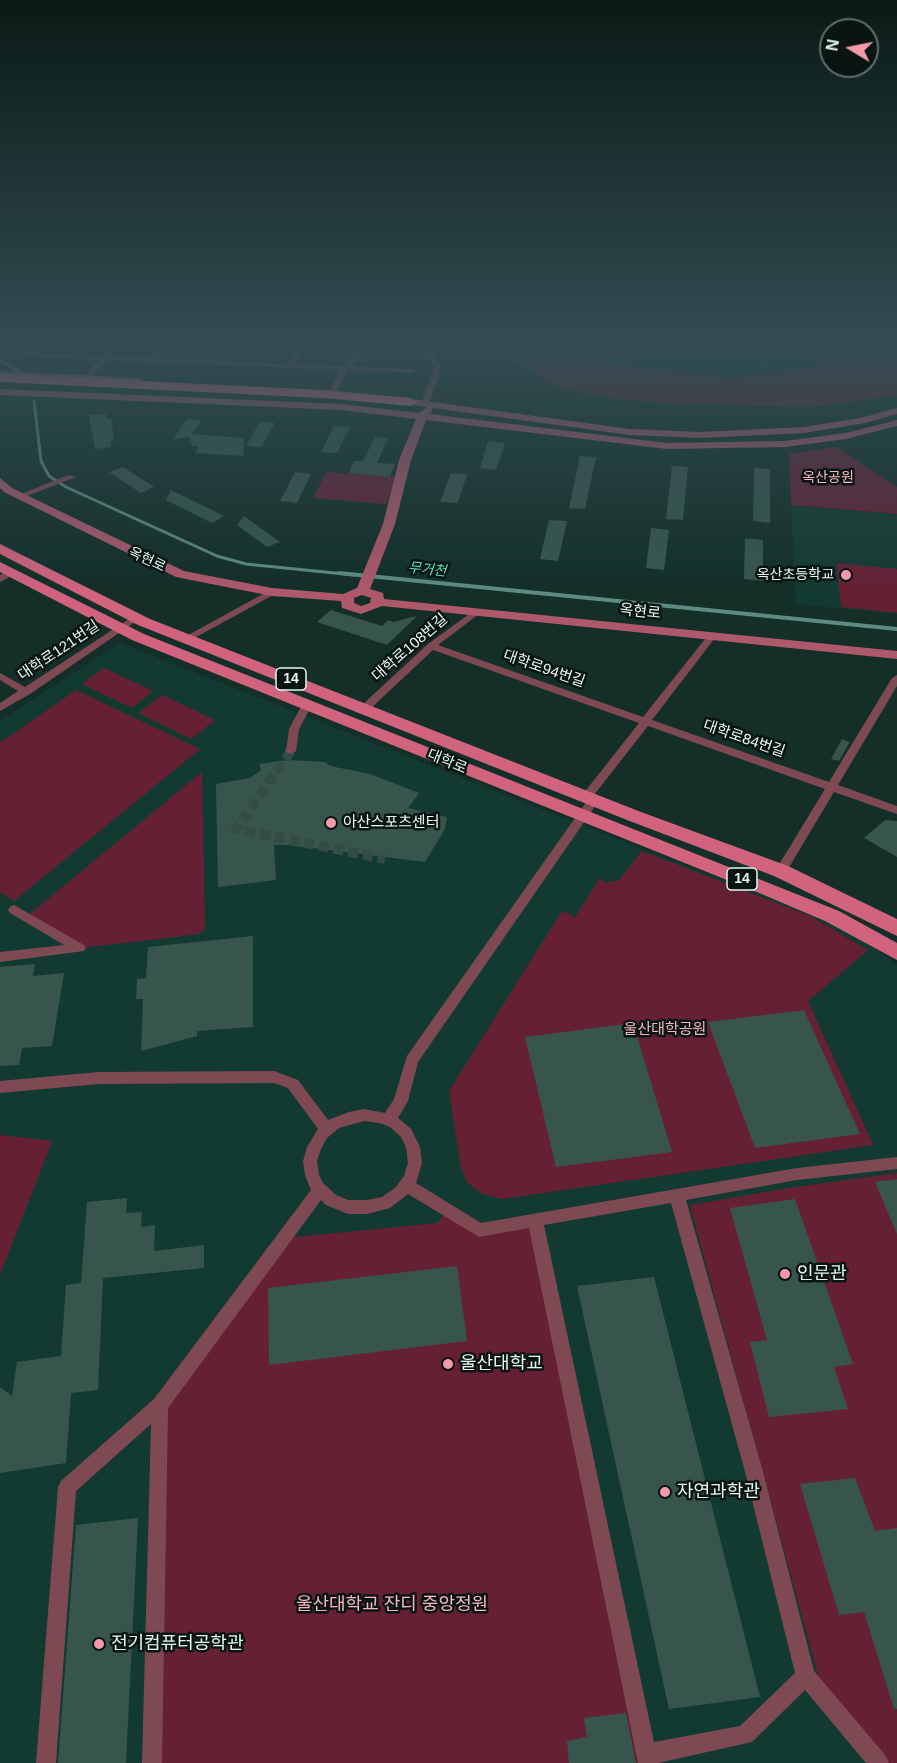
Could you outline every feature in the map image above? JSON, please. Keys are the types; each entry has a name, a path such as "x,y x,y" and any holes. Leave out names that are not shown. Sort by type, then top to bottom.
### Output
{"main road":[{"path":"346,598 364,587 389,524 411,428"},
{"path":"528,428 603,441 667,446 786,444 880,428"},
{"path":"617,428 673,435 778,432 806,428"},
{"name":"옥현로","path":"1,484 19,496 180,574 272,592 346,598 347,605 356,609 367,609 379,602 897,655"},
{"name":"대학로","path":"0,548 135,618 492,759 588,804 683,856 832,916 897,952"},
{"name":"대학로","path":"4,572 119,628 478,774 588,804 694,838 781,871 843,898 897,928"},
{"path":"364,587 375,594 379,602"},
{"path":"478,774 504,782 519,780 518,773 492,759"},
{"path":"683,856 660,843 653,833 667,832 694,838"}],"street":[{"path":"19,496 72,477"},
{"path":"186,639 272,592"},
{"name":"대학로108번길","path":"365,708 431,646 476,612"},
{"name":"대학로121번길","path":"0,708 135,618"},
{"path":"388,1121 401,1101 412,1060 646,721 712,636"},
{"name":"대학로94번길","path":"431,646 646,721"},
{"path":"0,676 26,692"},
{"path":"781,871 897,678"},
{"path":"291,751 294,729 308,705"},
{"name":"대학로84번길","path":"646,721 897,810"},
{"path":"0,957 80,948 14,910"},
{"path":"0,1087 99,1078 274,1077 293,1084 327,1130"},
{"path":"364,1115 388,1121 406,1133 413,1147 415,1163 405,1185 385,1203 366,1208 348,1207 331,1200 320,1190 312,1175 310,1161 314,1147 327,1130 349,1118 364,1115"},
{"path":"405,1185 479,1230 797,1174 897,1163"},
{"path":"46,1763 67,1487 160,1405 320,1190"},
{"path":"677,1196 753,1468 806,1676 879,1763"},
{"path":"535,1220 647,1758 745,1735 806,1676"},
{"path":"152,1763 160,1405"}],"shaded area":[{"name":"옥산초등학교","path":"791,506 897,515 897,614 796,604"},
{"name":"울산대학교","path":"120,643 642,849 816,914 874,948 897,965 897,1763 0,1763 0,721"}],"green space":[{"name":"옥산공원","path":"836,447 897,487 897,514 791,505 789,454"},
{"path":"326,472 397,477 386,504 313,498"},
{"path":"837,563 897,569 897,613 841,607"},
{"path":"104,668 153,691 132,708 82,684"},
{"path":"76,690 200,749 14,901 0,892 0,743"},
{"path":"162,695 215,720 191,739 139,713"},
{"path":"202,772 205,928 200,934 80,948 26,917"},
{"name":"울산대학공원","path":"642,851 810,916 868,950 808,1001 873,1145 502,1199 482,1194 468,1183 461,1168 449,1091 562,911 575,917 600,878 605,883 619,880"},
{"path":"0,1135 52,1141 0,1275"},
{"path":"897,1173 897,1763 889,1763 820,1682 690,1205"},
{"name":"울산대학교 잔디 중앙정원","path":"447,1210 479,1230 535,1220 648,1763 152,1763 160,1405 285,1238 438,1223"}],"building":[{"path":"91,428 112,428 114,441 111,441 111,447 95,449"},
{"path":"181,428 196,428 192,434 244,438 243,456 195,453 199,446 192,446 190,437 173,439"},
{"path":"256,428 272,428 261,447 246,446"},
{"path":"333,428 349,428 337,453 321,452"},
{"path":"375,437 388,438 377,463 395,464 390,477 349,473 354,461 363,461"},
{"path":"488,441 505,443 496,470 480,468"},
{"path":"580,456 596,457 585,509 569,508"},
{"path":"672,466 688,467 683,520 666,519"},
{"path":"123,467 154,487 141,493 109,472"},
{"path":"754,468 770,469 770,523 753,521"},
{"path":"295,472 311,474 297,503 280,501"},
{"path":"451,473 467,474 458,503 440,502"},
{"path":"171,490 224,516 212,523 166,500"},
{"path":"244,516 280,542 267,547 237,525"},
{"path":"549,520 567,521 558,561 540,559"},
{"path":"651,528 669,530 664,570 646,568"},
{"path":"745,538 763,540 763,581 744,579"},
{"path":"331,610 382,626 388,620 393,622 417,616 387,645 317,622"},
{"path":"842,739 850,742 839,761 831,759"},
{"name":"아산스포츠센터","path":"288,760 325,762 330,766 370,774 419,793 408,808 447,817 445,829 425,862 274,845 276,880 218,887 216,784 250,778 261,770 259,764"},
{"path":"885,820 897,821 897,857 864,838"},
{"path":"253,936 253,1027 197,1031 197,1036 141,1051 143,999 136,999 137,979 146,978 148,947"},
{"path":"35,964 33,976 64,973 52,1046 22,1048 19,1065 0,1066 0,967"},
{"path":"804,1010 860,1134 755,1148 708,1022"},
{"path":"633,1023 672,1152 556,1167 525,1037"},
{"path":"897,1179 897,1234 875,1182"},
{"path":"127,1198 126,1213 142,1212 141,1227 155,1225 154,1251 204,1245 204,1268 103,1278 98,1390 71,1393 66,1463 0,1473 0,1387 12,1396 17,1362 61,1356 66,1285 81,1283 87,1202"},
{"name":"인문관","path":"795,1199 853,1364 834,1367 848,1409 769,1417 750,1342 767,1340 730,1208"},
{"path":"457,1266 467,1341 269,1365 268,1288"},
{"name":"자연과학관","path":"654,1277 760,1697 669,1709 577,1286"},
{"path":"855,1478 875,1531 897,1528 897,1709 894,1709 864,1612 839,1615 800,1484"},
{"name":"전기컴퓨터공학관","path":"138,1518 126,1763 58,1763 76,1525"},
{"path":"626,1713 636,1763 569,1763 567,1741 587,1737 584,1718"}],"waterway":[{"name":"무거천","path":"37,428 41,461 49,476 66,487 217,556 246,564 354,575"},
{"name":"무거천","path":"339,573 897,629"}],"tunnel":[{"path":"291,751 236,829 385,859"}],"place":[{"name":"옥산초등학교","path":"846,575"},
{"name":"아산스포츠센터","path":"331,823"},
{"name":"인문관","path":"785,1274"},
{"name":"울산대학교","path":"448,1364"},
{"name":"자연과학관","path":"665,1492"},
{"name":"전기컴퓨터공학관","path":"99,1644"}]}
